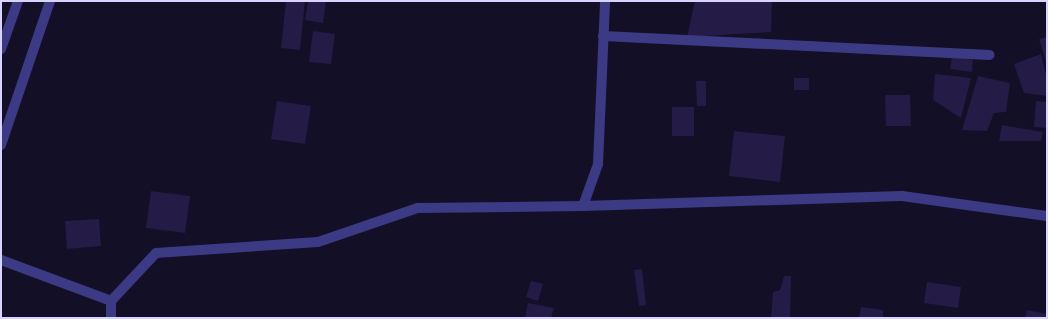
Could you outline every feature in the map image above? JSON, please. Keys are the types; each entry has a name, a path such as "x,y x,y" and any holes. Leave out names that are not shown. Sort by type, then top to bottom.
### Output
{"street":[{"path":"1,49 18,1"},
{"path":"1,145 50,1"},
{"path":"583,206 598,164 605,1"},
{"path":"603,36 990,55"},
{"path":"111,318 110,301 156,253 318,242 418,208 583,206 902,196 1047,216"},
{"path":"1,260 110,301"}],"building":[{"path":"286,1 305,1 300,50 281,48"},
{"path":"308,1 326,1 323,23 305,20"},
{"path":"695,1 772,1 771,32 687,37"},
{"path":"313,31 335,34 331,64 309,62"},
{"path":"1047,37 1047,65 1039,39"},
{"path":"1041,54 1047,79 1047,96 1024,93 1014,64"},
{"path":"952,57 973,60 972,72 950,69"},
{"path":"935,74 971,78 961,118 933,100"},
{"path":"978,76 1010,83 1006,112 994,113 987,131 962,130"},
{"path":"794,78 809,78 809,90 794,90"},
{"path":"696,81 706,81 706,106 697,106"},
{"path":"885,95 910,95 911,126 886,126"},
{"path":"277,101 311,106 305,144 271,139"},
{"path":"1036,101 1047,102 1047,128 1034,127"},
{"path":"672,107 694,107 694,136 672,136"},
{"path":"1002,125 1043,132 1041,141 999,141"},
{"path":"734,131 785,136 780,182 729,176"},
{"path":"151,191 190,196 185,233 146,228"},
{"path":"99,219 101,246 67,249 65,221"},
{"path":"642,269 646,305 639,306 634,270"},
{"path":"784,276 791,276 790,318 771,318 773,292 780,290"},
{"path":"531,281 543,284 538,301 526,297"},
{"path":"927,282 961,287 958,308 924,303"},
{"path":"528,303 554,308 551,318 525,318"},
{"path":"861,307 883,310 883,318 859,318"},
{"path":"1027,310 1047,314 1047,318 1025,318"}]}
